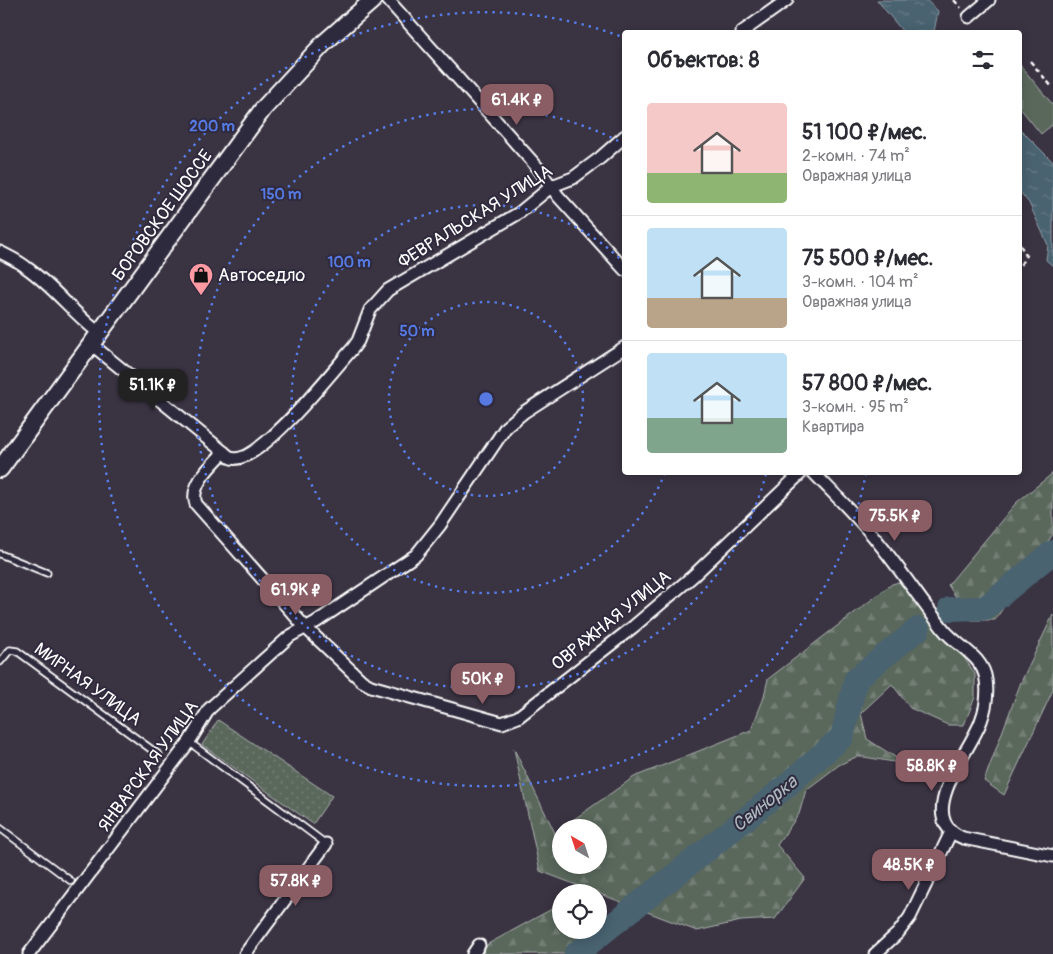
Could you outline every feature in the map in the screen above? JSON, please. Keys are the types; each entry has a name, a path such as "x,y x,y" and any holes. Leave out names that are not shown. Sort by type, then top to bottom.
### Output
{"main road":[{"name":"БОРОВСКОЕ ШОССЕ","path":"0,469 263,108 325,42 373,0"}],"street":[{"path":"388,0 552,186 573,214 622,267"},
{"path":"745,30 787,0"},
{"path":"969,17 989,0"},
{"name":"ФЕВРАЛЬСКАЯ УЛИЦА","path":"227,455 244,458 294,415 358,341 370,310 388,290 519,212 552,186 573,178 622,139"},
{"path":"0,252 26,266 58,294 95,339 227,455"},
{"name":"ЯНВАРСКАЯ УЛИЦА","path":"29,954 188,742 210,709 290,636 305,626 316,622 416,555 431,537 506,427 524,412 622,349"},
{"name":"ОВРАЖНАЯ УЛИЦА","path":"227,455 199,481 194,493 196,504 305,626 362,681 371,686 502,723 511,721 633,627 714,558 799,475"},
{"path":"816,475 878,541 945,631 983,667 987,693 982,721 943,799 942,818 951,832 963,838 1053,856"},
{"path":"875,954 898,933 910,917 951,832"},
{"path":"245,954 326,844"}],"lane":[{"path":"0,554 47,574"},
{"name":"МИРНАЯ УЛИЦА","path":"0,662 10,650 17,651 160,755"},
{"path":"188,742 326,844"},
{"path":"0,828 71,881"}],"path":[{"path":"1030,61 1053,88"},
{"path":"1022,249 1026,256 1022,263"}],"green space":[{"path":"1022,67 1053,105 1053,124 1041,134 1022,110"},
{"path":"1053,473 1053,534 995,620 971,620 948,585 1016,503"},
{"path":"899,582 963,656 975,674 975,697 964,725 948,725 910,708 892,684 861,713 867,739 906,764 858,756 839,765 806,790 799,814 777,845 805,878 775,919 741,921 697,931 607,897 607,884 574,884 540,871 514,749 552,827 552,874 608,874 608,819 574,819 634,777 751,730 763,700 768,679 892,584"},
{"path":"1053,615 1053,690 1004,795 984,781 1021,682"},
{"path":"218,720 332,796 313,824 202,745"},
{"path":"552,909 552,939 597,939 592,954 482,954 488,944"}],"water":[{"path":"877,0 926,0 938,11 934,30 901,30"},
{"path":"1022,131 1053,162 1053,266 1046,260 1048,245 1029,203 1022,194"}],"waterway":[{"name":"Свинорка","path":"950,609 985,608 1053,552"},
{"name":"Свинорка","path":"576,954 783,789 842,737 856,679 918,629"}],"place":[{"name":"Автоседло","path":"201,296"}]}
